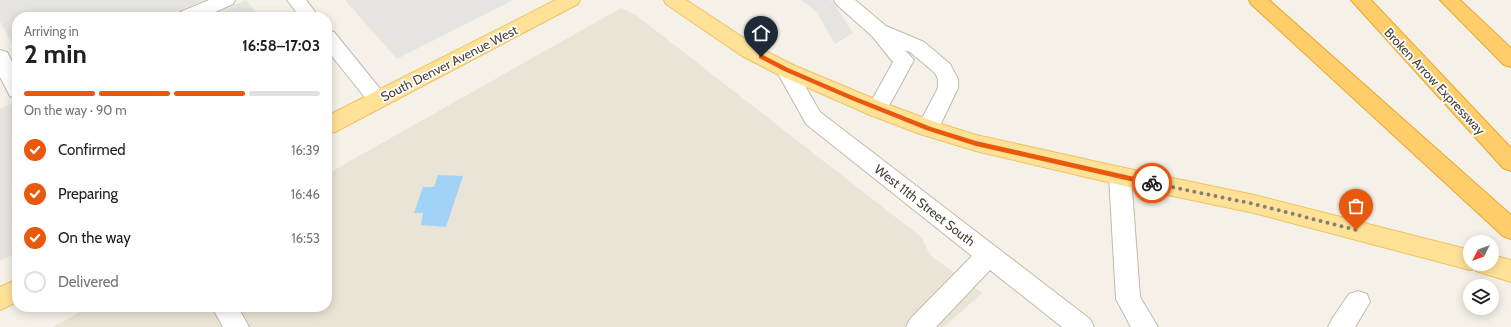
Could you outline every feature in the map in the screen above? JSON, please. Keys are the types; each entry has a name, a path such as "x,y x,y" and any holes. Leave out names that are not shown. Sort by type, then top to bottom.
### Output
{"highway":[{"path":"1258,0 1511,229"},
{"name":"Broken Arrow Expressway","path":"1360,0 1511,162"},
{"path":"1449,0 1511,60"}],"main road":[{"name":"South Denver Avenue West","path":"332,123 571,0"},
{"path":"673,0 749,50 786,70 928,128 976,143 1120,176 1254,204 1463,258"},
{"path":"1499,268 1511,271"},
{"path":"0,300 12,293"}],"street":[{"path":"198,12 226,0"},
{"path":"296,0 306,12"},
{"path":"843,0 879,31 895,52 904,60 877,108"},
{"path":"879,31 916,47 943,69 948,78 948,88 928,128"},
{"path":"332,44 378,100"},
{"path":"0,57 12,81"},
{"name":"West 11th Street South","path":"786,70 813,118 989,254 1078,326"},
{"path":"0,99 12,93"},
{"path":"1120,176 1128,300 1145,327"},
{"path":"919,327 989,254"},
{"path":"1341,327 1358,302"},
{"path":"228,312 236,327"}],"shaded area":[{"path":"0,0 204,0 176,12 12,12 12,44 0,21"},
{"path":"246,0 256,12 219,12"},
{"path":"345,0 513,0 397,59"},
{"path":"801,0 830,0 833,2 853,33 835,44 816,11"},
{"path":"621,8 637,16 921,237 930,255 982,293 944,327 53,327 80,312 332,312 332,171"},
{"path":"12,103 12,255 0,261 0,109"}],"water":[{"path":"438,175 463,176 446,227 421,225 423,213 414,213 423,187 434,187"}],"way so far":[{"path":"1152,183 1254,204 1356,230"}],"route":[{"path":"761,57 786,70 851,98 928,128 976,143 1152,183"}]}
